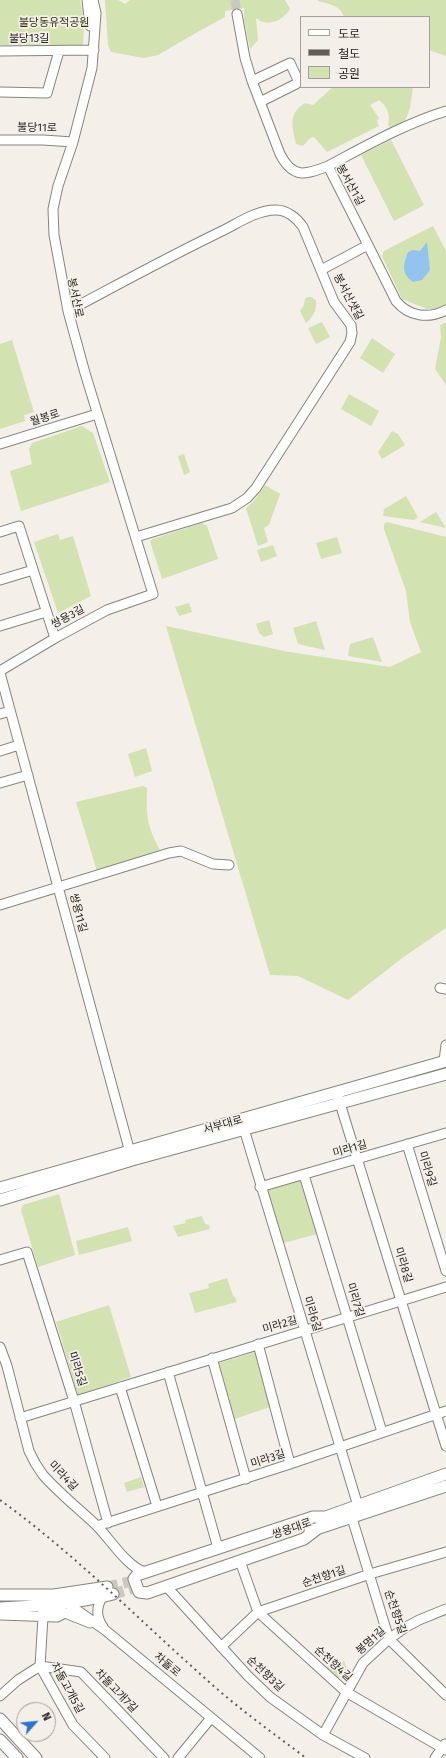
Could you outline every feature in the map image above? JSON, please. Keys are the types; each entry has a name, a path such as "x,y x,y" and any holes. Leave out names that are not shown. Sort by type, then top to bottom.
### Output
{"main road":[{"name":"서부대로","path":"0,1200 131,1156 336,1092 445,1061"},
{"name":"서부대로","path":"0,1188 244,1129 446,1074"},
{"name":"쌍용대로","path":"139,1580 327,1517 446,1474"},
{"name":"쌍용대로","path":"139,1580 317,1529 446,1486"},
{"path":"317,1529 304,1539 143,1594 137,1590 139,1580 218,1548 313,1517 327,1517"},
{"path":"0,1608 32,1606 66,1608 102,1597 110,1591 54,1595 3,1594"},
{"path":"0,1719 36,1758"},
{"path":"0,1740 17,1758"}],"street":[{"name":"봉서산로","path":"87,0 90,13 92,50"},
{"name":"봉서산로","path":"94,0 96,13 92,50 71,141 52,209 54,235 68,311 96,414 136,537 151,594"},
{"name":"봉서산1길","path":"236,14 245,58 252,82 286,165 297,173 312,172 328,166 396,301 402,308 415,314 429,316 446,310"},
{"name":"불당13길","path":"0,92 47,94 59,50"},
{"name":"불당13길","path":"0,51 92,50"},
{"path":"252,82 290,63 298,80 296,84 260,102"},
{"path":"328,166 391,133 422,119 446,111"},
{"name":"불당11로","path":"0,140 71,141"},
{"name":"봉서산로","path":"71,141 54,185 49,208 51,236 64,312 151,594"},
{"name":"봉서산샛길","path":"68,311 196,242 261,212 277,210 288,213 297,219 303,227 334,302 351,325 352,333 350,342 256,488 247,498 232,508 136,537"},
{"path":"321,270 368,245"},
{"name":"월봉로","path":"0,444 96,414"},
{"path":"0,532 19,526 55,638"},
{"path":"0,580 33,570"},
{"name":"쌍용3길","path":"0,672 55,638 107,610 151,594"},
{"path":"0,626 46,612"},
{"name":"쌍용11길","path":"0,672 131,1156"},
{"path":"0,714 10,711"},
{"path":"0,751 19,746"},
{"path":"0,783 28,775"},
{"path":"0,904 59,888 169,853 181,851 213,864 229,865"},
{"path":"445,1061 446,1045"},
{"name":"미라8길","path":"336,1092 402,1300 446,1446"},
{"name":"미라6길","path":"244,1129 260,1187 341,1446 358,1506"},
{"name":"미라1길","path":"260,1187 446,1133"},
{"name":"미라9길","path":"407,1144 446,1271"},
{"name":"미라7길","path":"304,1174 382,1432"},
{"name":"미라5길","path":"0,1260 27,1252 74,1401 108,1523"},
{"name":"미라2길","path":"20,1418 446,1287"},
{"name":"미라2길","path":"258,1344 290,1464"},
{"name":"미라4길","path":"0,1347 29,1451 39,1469 97,1526 125,1557"},
{"path":"212,1358 246,1479"},
{"path":"168,1372 218,1548"},
{"path":"120,1387 157,1506"},
{"name":"미라3길","path":"97,1526 246,1479 446,1411"},
{"name":"순천향5길","path":"352,1518 389,1639 446,1695"},
{"name":"순천향1길","path":"221,1647 258,1612 370,1574 446,1552"},
{"path":"125,1557 138,1569 139,1580"},
{"path":"125,1557 139,1580"},
{"name":"순천향4길","path":"240,1561 258,1612 346,1692 445,1746"},
{"name":"순천향3길","path":"166,1586 248,1676 270,1697 323,1735 365,1758"},
{"name":"차돌로","path":"54,1595 66,1608 105,1630 260,1758"},
{"path":"102,1597 97,1614 105,1630"},
{"path":"0,1615 57,1617 66,1608"},
{"name":"봉명1길","path":"323,1735 363,1663 389,1639 419,1620 446,1609"},
{"name":"차돌고개5길","path":"43,1617 40,1666 73,1725 105,1758"},
{"path":"0,1696 18,1680 40,1666"},
{"name":"차돌고개7길","path":"40,1666 81,1672 164,1758"},
{"path":"178,1758 211,1718"},
{"path":"435,1758 445,1746"}],"green space":[{"name":"불당동유적공원","path":"0,0 80,0 84,22 83,47 0,45"},
{"path":"105,0 118,0 125,4 130,0 285,0 290,9 282,17 268,23 256,18 258,40 250,49 244,20 244,8 225,11 225,17 158,55 144,58 111,52 108,45"},
{"path":"446,0 446,56 430,50 430,16 344,16 337,7 318,1"},
{"path":"332,88 413,88 410,108 405,121 391,128 388,125 388,111 379,100 370,105 379,118 377,121 379,126 327,152 314,137 310,138 303,146 296,144 293,132 293,121 296,111 305,103 313,105"},
{"path":"391,140 424,205 394,221 361,155"},
{"path":"433,226 446,251 446,304 434,310 427,309 402,299 382,256 384,251"},
{"path":"307,297 311,297 316,300 316,307 311,318 306,323 300,311"},
{"path":"322,322 330,337 316,344 308,328"},
{"path":"446,322 446,385 435,369 441,337 440,325"},
{"path":"372,338 395,354 383,373 360,358"},
{"path":"12,340 34,412 24,415 25,421 0,429 0,344"},
{"path":"349,394 379,411 371,426 341,409"},
{"path":"82,426 93,433 110,482 21,511 10,471 32,464 29,449 32,443"},
{"path":"392,431 398,434 405,445 382,459 378,452"},
{"path":"184,454 190,472 184,475 178,456"},
{"path":"265,485 280,494 269,525 264,528 268,542 258,546 246,508 254,501"},
{"path":"406,496 418,517 414,520 383,516 384,509"},
{"path":"436,512 446,528 420,522"},
{"path":"387,522 446,537 446,928 405,956 348,1000 298,976 270,975 166,626 289,652 390,667 421,652 410,622 406,591 384,529 384,524"},
{"path":"202,523 207,526 218,559 162,579 150,541"},
{"path":"58,534 60,540 73,536 91,596 58,613 34,542"},
{"path":"337,537 342,553 321,559 316,543"},
{"path":"273,545 277,556 261,562 257,550"},
{"path":"189,603 192,612 179,616 175,607"},
{"path":"269,620 273,634 264,637 259,633 256,624"},
{"path":"316,621 325,650 298,644 293,628"},
{"path":"373,637 382,662 348,656 350,644"},
{"path":"146,748 152,771 135,777 128,754"},
{"path":"143,786 147,788 148,820 152,834 160,850 97,871 76,802"},
{"path":"300,1180 302,1181 317,1234 280,1244 266,1189"},
{"path":"59,1194 75,1255 38,1267 21,1210 23,1205"},
{"path":"202,1216 205,1224 209,1225 210,1229 178,1237 173,1226 186,1223 185,1220"},
{"path":"128,1227 132,1241 79,1255 76,1241"},
{"path":"227,1278 233,1296 237,1302 195,1313 189,1293 209,1288 208,1284"},
{"path":"109,1305 131,1377 78,1395 56,1322"},
{"path":"255,1352 270,1407 232,1420 216,1364"},
{"path":"141,1477 144,1487 127,1492 124,1483"},
{"path":"344,1661 347,1669 338,1678 326,1667"}],"water":[{"path":"427,242 430,270 422,280 413,282 409,279 405,272 404,265 406,257 408,252 413,250 420,251"}],"tunnel":[{"path":"235,0 237,14"},
{"path":"107,1587 137,1580"},
{"path":"113,1594 138,1587"}],"railway":[{"path":"0,1500 81,1565 220,1691 256,1721 306,1758"}]}
